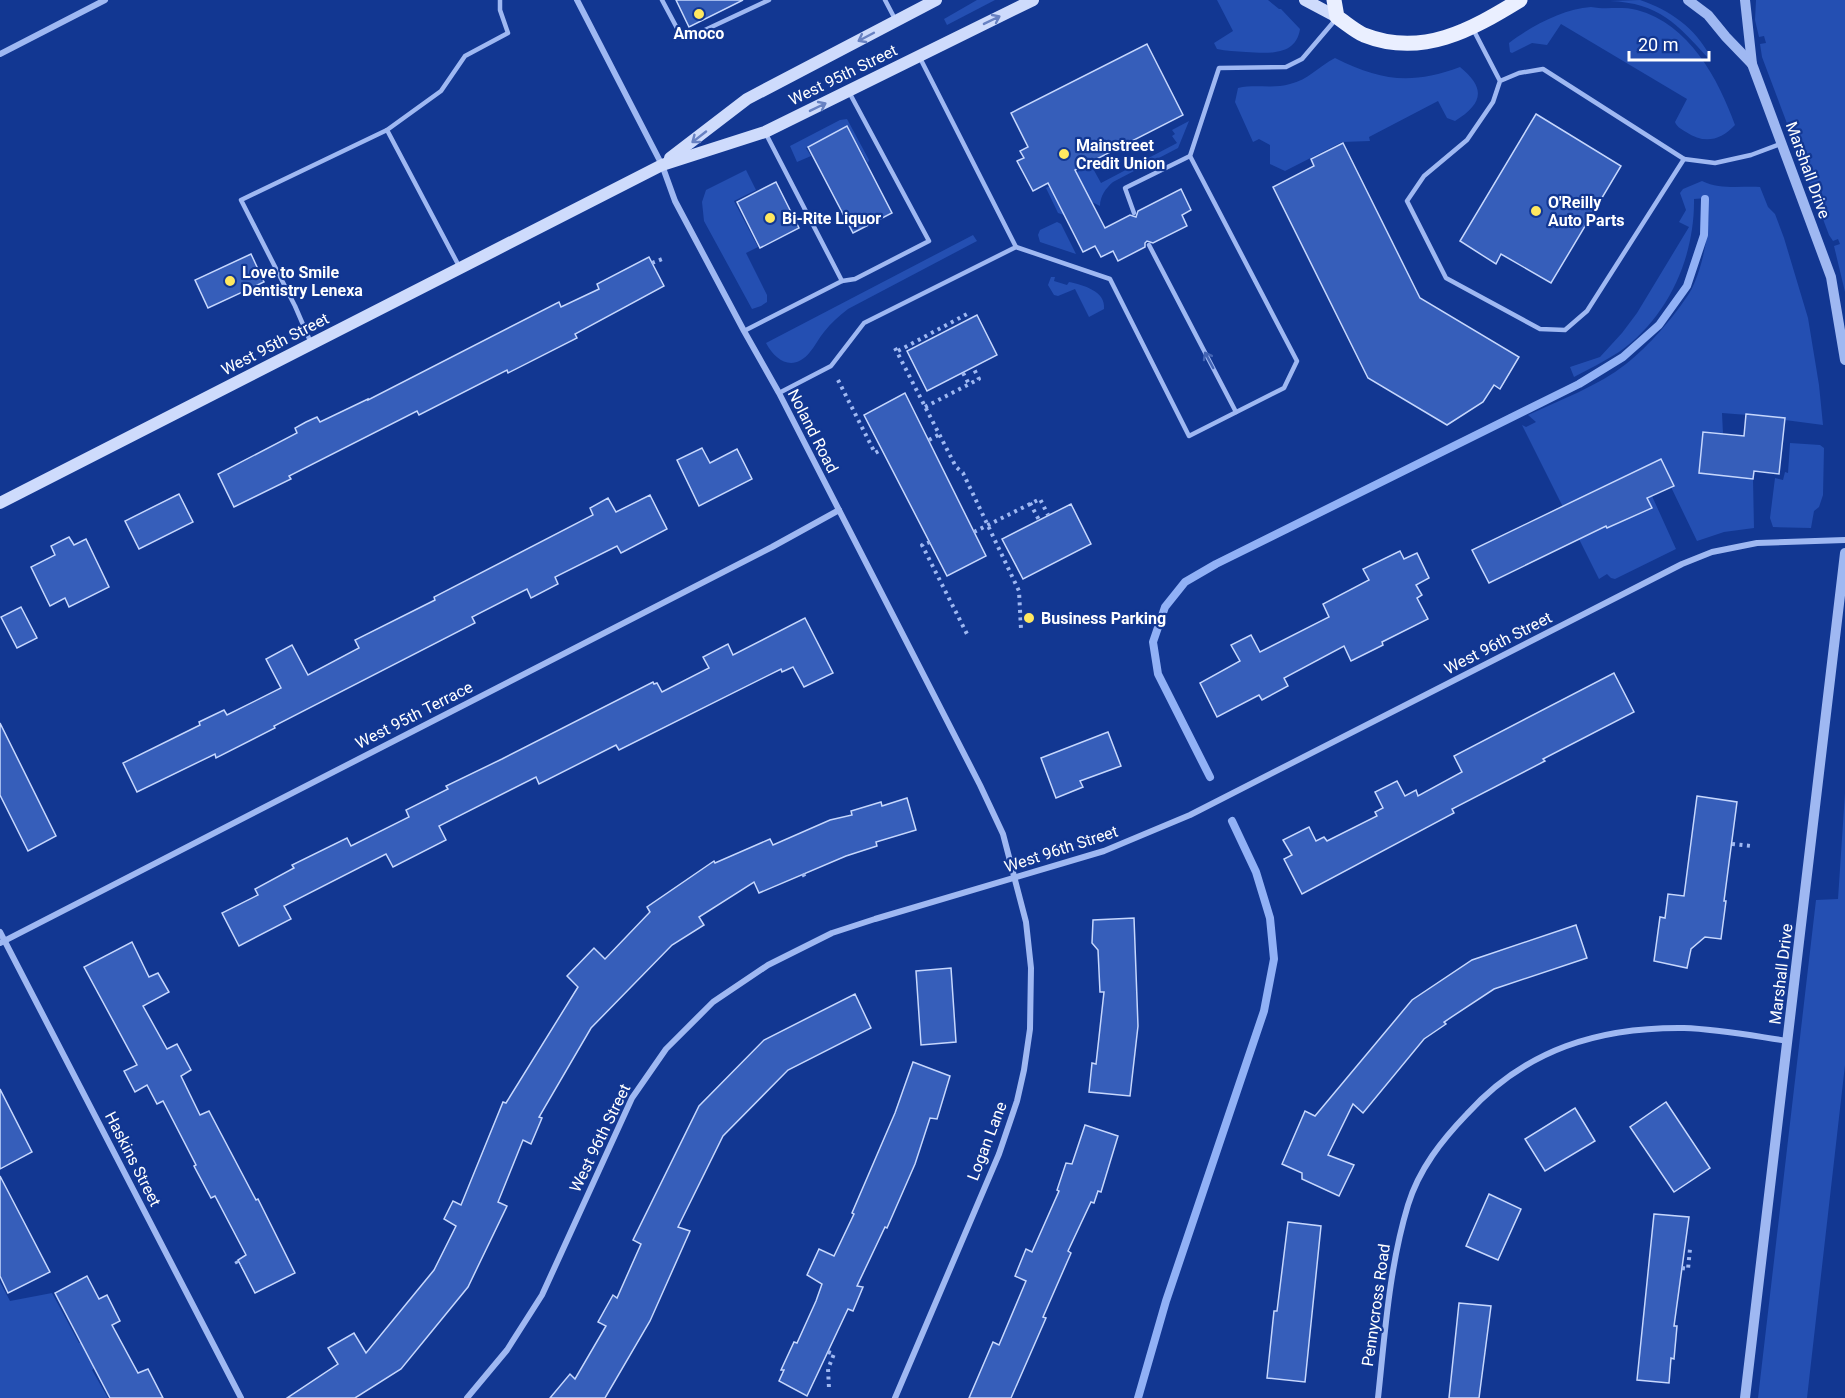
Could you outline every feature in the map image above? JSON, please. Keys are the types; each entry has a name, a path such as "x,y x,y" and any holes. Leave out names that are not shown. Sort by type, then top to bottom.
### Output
{"main road":[{"name":"West 95th Street","path":"662,165 747,99 936,0"},
{"name":"West 95th Street","path":"0,503 662,165 765,132 1033,0"},
{"path":"1305,0 1364,34 1405,45 1451,37 1520,0"},
{"path":"1334,0 1337,17"}],"street":[{"path":"0,54 105,0"},
{"name":"Noland Road","path":"577,0 662,165 675,201 779,393 999,825 1015,879"},
{"name":"Marshall Drive","path":"1688,0 1708,15 1726,38 1752,64"},
{"name":"Marshall Drive","path":"1745,0 1752,64 1831,277 1845,360"},
{"name":"West 95th Terrace","path":"2,942 768,550 838,510"},
{"name":"West 96th Street","path":"467,1398 507,1350 542,1295 632,1098 666,1049 689,1025 713,1002 768,964 832,933 1104,851 1190,815 1682,564 1712,552 1757,543 1845,540"},
{"name":"Marshall Drive","path":"1744,1398 1845,554"},
{"name":"Logan Lane","path":"896,1398 999,1154 1024,1074 1030,1029 1031,968 1026,922 1015,879"},
{"name":"Haskins Street","path":"0,932 2,942 241,1398"},
{"name":"Pennycross Road","path":"1378,1398 1391,1280 1408,1204 1418,1181 1439,1145 1478,1101 1507,1077 1550,1052 1611,1033 1635,1029 1686,1028 1788,1041"}],"lane":[{"path":"312,344 241,200 387,130 441,91 465,56 508,33 500,10 500,0"},
{"path":"662,0 678,30 690,37 769,0"},
{"path":"885,0 897,21"},
{"path":"919,56 1016,247 1110,279 1189,436 1284,388 1297,361 1190,156 1218,68 1286,68 1302,60 1337,17"},
{"path":"1472,26 1500,81 1493,102 1467,140 1424,176 1407,201 1446,278 1540,329 1565,330 1587,311 1684,159"},
{"path":"1500,81 1519,73 1543,69 1684,159 1714,163 1751,155 1782,143"},
{"path":"744,331 842,281 855,279 928,241 849,92"},
{"path":"387,130 460,268"},
{"path":"765,132 842,281"},
{"path":"1134,213 1125,188 1190,156"},
{"path":"1149,245 1236,412"},
{"path":"779,393 831,366 864,323 1016,247"}],"path":[{"path":"652,263 665,258"},
{"path":"967,315 897,349 956,467 963,473 1019,591 1021,629"},
{"path":"831,366 875,453 882,449"},
{"path":"925,406 979,380 973,368"},
{"path":"963,373 969,384"},
{"path":"929,440 940,434"},
{"path":"974,532 1040,499 1048,515"},
{"path":"1030,503 1039,520"},
{"path":"930,542 922,545 968,636"},
{"path":"1732,844 1751,846"},
{"path":"803,874 806,879"},
{"path":"1682,1268 1688,1269 1690,1249"},
{"path":"236,1261 239,1266 241,1265"},
{"path":"828,1352 834,1354 828,1369 829,1388"}],"shaded area":[{"path":"977,0 995,0 947,25 944,19"},
{"path":"1217,0 1268,0 1281,9 1300,29 1297,38 1293,45 1271,53 1217,49 1214,43 1233,31"},
{"path":"1640,0 1681,21 1697,37 1710,56 1708,58 1676,26 1654,11 1642,6 1610,1"},
{"path":"1756,0 1845,0 1845,292 1834,246 1840,244 1838,239 1833,241 1829,235 1762,57 1760,44 1766,43 1764,36 1759,37 1755,20"},
{"path":"1591,7 1637,10 1672,27 1699,55 1710,72 1735,125 1724,135 1712,139 1699,138 1686,132 1675,122 1687,99 1561,24 1547,45 1532,43 1510,52 1509,43 1527,30 1569,11"},
{"path":"1335,58 1367,72 1396,78 1426,76 1460,67 1474,82 1478,96 1471,108 1455,121 1447,118 1438,101 1369,137 1370,141 1342,142 1285,171 1270,164 1270,145 1259,139 1253,142 1235,102 1238,88 1277,86 1296,82"},
{"path":"847,119 869,160 868,163 847,126 806,148 811,156 797,162 790,146 840,120"},
{"path":"1189,121 1178,148 1113,182 1104,192 1100,206 1092,202 1064,215 1058,213 1046,188 1091,165 1101,183 1177,143 1172,136 1175,134 1172,130"},
{"path":"746,170 756,190 734,201 758,247 746,253 767,295 767,302 752,309 704,221 702,202 706,190"},
{"path":"1702,181 1723,187 1760,187 1768,207 1775,214 1808,318 1823,425 1785,420 1785,418 1722,413 1723,434 1703,432 1699,473 1753,479 1754,528 1724,532 1697,541 1671,487 1674,485 1661,459 1591,492 1607,528 1651,508 1647,498 1652,496 1676,549 1615,579 1607,574 1599,579 1522,425 1526,427 1536,422 1528,415 1591,386 1626,364 1661,331 1676,311 1690,292 1699,271 1707,233 1707,198 1694,199 1690,243 1684,264 1665,304 1652,322 1619,352 1574,377 1570,367 1600,357 1637,313 1689,227 1679,222 1686,210 1680,193 1683,189"},
{"path":"1057,222 1061,224 1076,254 1040,242 1038,235 1040,230"},
{"path":"973,235 977,241 848,309 835,320 810,352 798,362 786,362 780,359 766,343"},
{"path":"1051,277 1055,277 1054,281 1067,285 1069,282 1075,283 1097,293 1104,303 1104,309 1089,317 1075,289 1058,296 1054,295 1048,285"},
{"path":"1790,443 1820,445 1824,448 1823,495 1819,507 1814,511 1811,528 1773,527 1770,518 1775,478 1783,480 1785,472 1788,473"},
{"path":"1845,793 1845,1065 1807,1398 1758,1398 1816,900 1838,899"},
{"path":"0,1282 10,1301 52,1293 79,1343 105,1334 104,1358 92,1370 108,1398 0,1398"}],"building":[{"name":"Amoco","path":"676,0 743,0 689,27"},
{"name":"Mainstreet Credit Union","path":"1147,44 1183,115 1075,170 1105,228 1130,215 1136,217 1138,211 1181,189 1191,210 1182,215 1187,226 1153,243 1147,241 1145,247 1118,261 1113,251 1101,257 1095,246 1083,252 1048,183 1033,191 1017,161 1024,158 1020,151 1028,147 1011,113"},
{"name":"O'Reilly Auto Parts","path":"1536,114 1621,166 1551,283 1501,254 1496,264 1460,241"},
{"path":"847,126 892,213 853,233 808,147"},
{"path":"1343,143 1420,298 1519,357 1500,389 1494,385 1483,402 1447,425 1368,378 1273,187 1314,166 1311,159"},
{"name":"Bi-Rite Liquor","path":"776,182 799,228 760,248 737,202"},
{"name":"Love to Smile Dentistry Lenexa","path":"251,254 264,282 208,308 195,280"},
{"path":"649,257 664,286 575,334 577,338 508,373 507,370 419,415 417,411 289,476 291,479 234,507 218,474 297,433 295,428 306,422 317,417 320,422 368,400 559,302 561,307 599,289 597,284"},
{"path":"977,315 997,355 927,391 907,351"},
{"path":"905,393 986,556 947,576 864,415"},
{"path":"1746,414 1785,418 1779,474 1754,471 1753,479 1699,473 1703,432 1744,436"},
{"path":"702,448 710,463 737,449 752,479 699,506 677,460"},
{"path":"1661,459 1674,486 1647,498 1652,508 1607,528 1606,526 1489,583 1472,550"},
{"path":"179,494 193,522 139,549 125,521"},
{"path":"650,495 667,529 621,553 617,546 555,577 558,584 531,598 527,589 472,617 475,623 274,726 275,728 216,758 215,754 137,792 123,763 200,725 199,722 224,710 227,715 281,688 266,659 292,645 308,675 359,648 355,640 593,515 590,508 608,498 616,512"},
{"path":"1071,504 1091,544 1023,579 1002,539"},
{"path":"69,537 74,545 86,539 109,587 69,607 65,598 50,606 31,567 55,555 51,546"},
{"path":"1400,551 1404,559 1417,553 1429,578 1416,585 1422,595 1417,598 1428,619 1382,642 1383,645 1351,661 1344,646 1284,678 1288,686 1262,700 1259,695 1217,717 1200,683 1240,661 1231,645 1251,635 1260,652 1329,617 1323,604 1369,580 1363,569"},
{"path":"21,607 37,638 17,648 1,617"},
{"path":"805,618 833,673 804,687 793,667 782,672 781,669 619,750 616,745 539,784 536,777 439,826 446,840 393,867 386,854 284,906 291,919 239,946 222,913 258,895 255,889 294,868 292,865 347,838 351,846 409,817 406,810 448,789 446,786 653,682 657,683 662,692 709,668 703,657 728,644 733,655"},
{"path":"1614,673 1634,712 1543,759 1545,761 1452,809 1454,813 1302,894 1284,859 1292,855 1283,840 1309,827 1316,841 1324,837 1327,841 1377,816 1375,812 1383,808 1375,792 1397,781 1405,796 1416,790 1418,796 1462,772 1454,756"},
{"path":"0,723 56,836 28,851 0,795"},
{"path":"1108,732 1121,766 1080,781 1083,787 1056,798 1041,758"},
{"path":"1697,796 1737,802 1721,939 1705,937 1691,949 1687,968 1654,961 1660,917 1665,918 1668,894 1684,896"},
{"path":"907,798 916,830 876,842 877,846 846,856 759,893 754,882 699,917 704,925 672,945 591,1028 539,1117 542,1118 531,1144 523,1140 498,1202 507,1206 468,1287 401,1369 355,1398 287,1398 338,1364 328,1348 354,1333 366,1353 434,1270 456,1226 444,1219 453,1201 461,1205 503,1102 506,1103 578,987 567,976 594,948 605,959 650,912 647,907 714,861 715,863 770,839 773,845 830,820 852,815 851,811 881,802 882,806"},
{"path":"1134,918 1138,1026 1130,1096 1089,1092 1092,1063 1096,1064 1104,992 1100,992 1098,950 1092,943 1093,920"},
{"path":"1576,925 1587,958 1494,989 1444,1022 1446,1024 1424,1039 1363,1113 1353,1104 1328,1155 1354,1165 1339,1196 1302,1179 1302,1173 1282,1164 1305,1111 1315,1116 1412,1000 1472,960"},
{"path":"132,942 149,977 158,973 169,992 143,1006 167,1049 177,1044 191,1070 181,1076 200,1115 209,1111 256,1200 258,1199 295,1273 255,1293 238,1260 246,1255 215,1196 211,1198 163,1101 157,1104 147,1085 135,1092 124,1071 137,1065 84,967"},
{"path":"951,968 956,1042 921,1045 916,971"},
{"path":"855,994 871,1028 788,1070 723,1136 678,1227 690,1231 650,1321 605,1398 550,1398 570,1374 575,1379 606,1326 598,1322 613,1295 617,1298 641,1244 633,1240 699,1106 764,1040"},
{"path":"913,1062 950,1076 937,1119 930,1118 915,1164 887,1228 885,1227 857,1286 863,1287 853,1311 848,1309 807,1396 779,1381 784,1370 781,1370 794,1342 797,1343 822,1284 807,1275 819,1249 834,1256 854,1214 852,1213 895,1113"},
{"path":"0,1089 32,1152 0,1169"},
{"path":"1666,1102 1710,1168 1674,1192 1630,1127"},
{"path":"1575,1108 1595,1141 1545,1171 1525,1139"},
{"path":"1085,1125 1118,1136 1101,1192 1098,1191 1094,1203 1091,1202 1068,1251 1071,1253 1043,1317 1046,1318 1011,1398 969,1398 993,1342 999,1345 1026,1281 1015,1276 1026,1249 1032,1252 1059,1191 1057,1190 1066,1163 1072,1164"},
{"path":"0,1176 50,1272 8,1293 0,1276"},
{"path":"1489,1194 1521,1209 1498,1260 1466,1246"},
{"path":"1654,1214 1689,1217 1674,1326 1677,1326 1674,1359 1671,1358 1669,1383 1637,1380"},
{"path":"1288,1222 1321,1226 1305,1382 1267,1378 1274,1311 1277,1311"},
{"path":"87,1276 99,1299 107,1295 120,1321 112,1325 138,1373 148,1369 163,1398 110,1398 55,1293"},
{"path":"1459,1303 1491,1306 1479,1398 1449,1398"}],"waterway":[{"path":"1210,777 1158,674 1153,642 1165,607 1185,582 1216,564 1579,384 1623,357 1659,325 1687,286 1704,235 1705,199"},
{"path":"1138,1398 1166,1301 1264,1011 1274,959 1270,918 1256,872 1232,821"}],"place":[{"name":"Amoco","path":"699,14"},
{"name":"Mainstreet Credit Union","path":"1064,154"},
{"name":"O'Reilly Auto Parts","path":"1536,211"},
{"name":"Bi-Rite Liquor","path":"770,218"},
{"name":"Love to Smile Dentistry Lenexa","path":"230,281"},
{"name":"Business Parking","path":"1029,618"}]}
